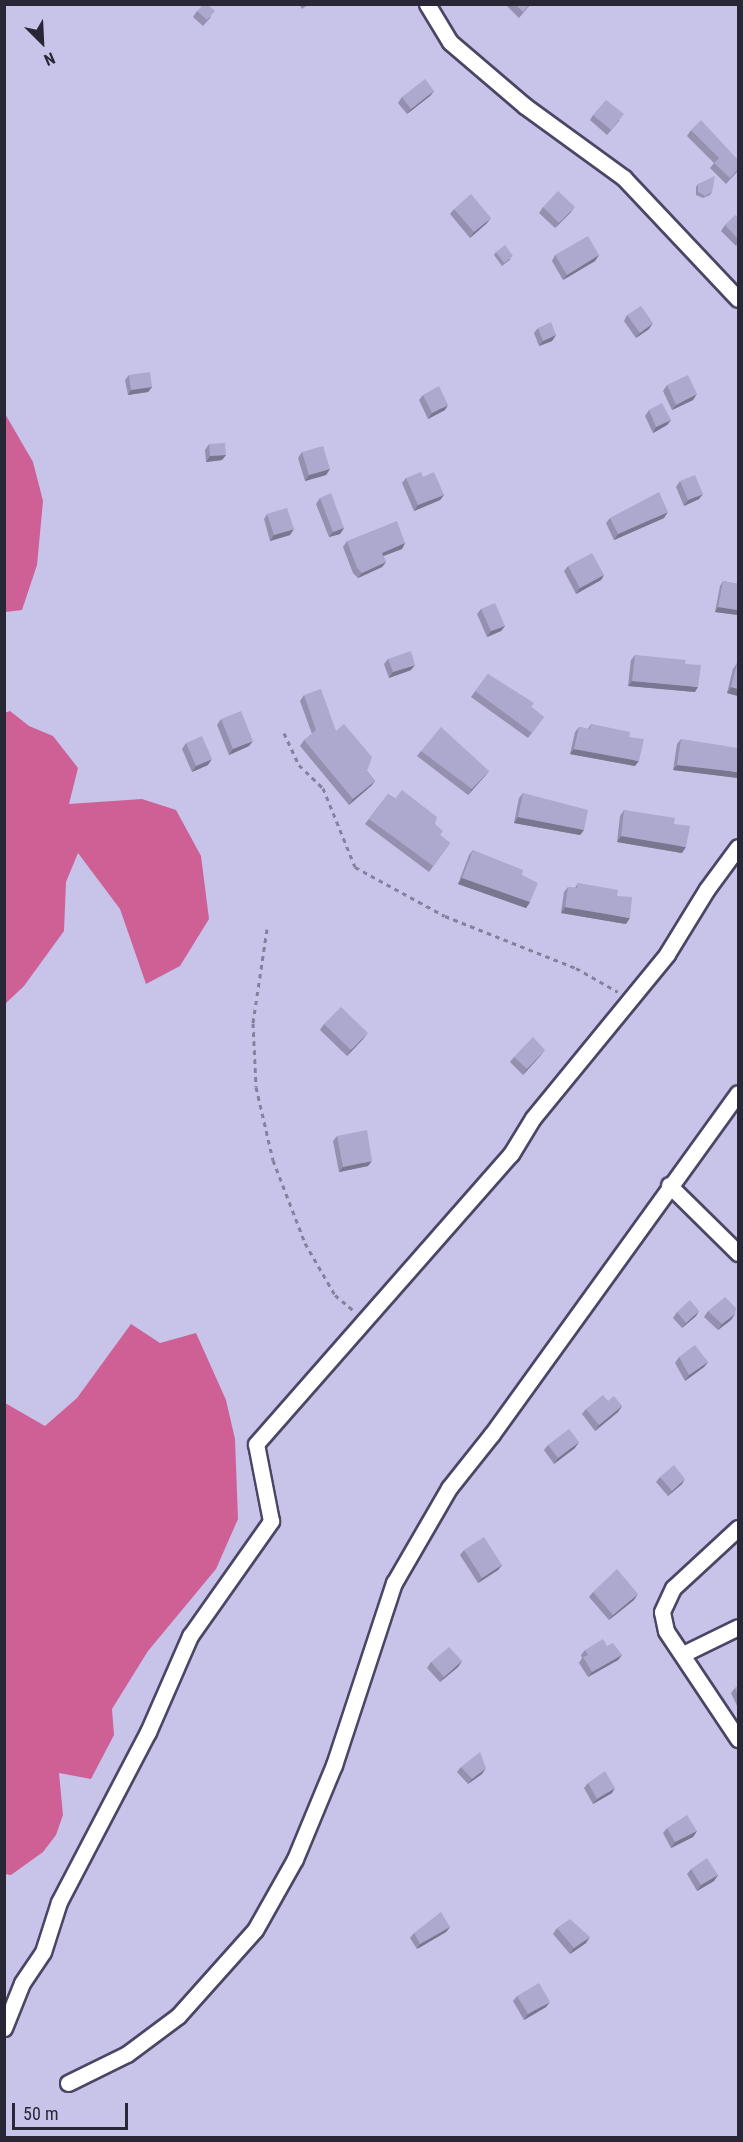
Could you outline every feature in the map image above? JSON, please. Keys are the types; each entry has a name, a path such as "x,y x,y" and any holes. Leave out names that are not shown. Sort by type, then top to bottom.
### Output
{"street":[{"path":"427,4 450,42 525,106 624,178 738,299"},
{"path":"4,2028 22,1983 43,1952 59,1902 148,1732 189,1636 271,1521 256,1444 511,1154 533,1118 632,1000 738,847"},
{"path":"69,2083 127,2054 178,2016 255,1930 295,1859 334,1765 394,1582 449,1488 492,1434 669,1185 738,1093"},
{"path":"669,1185 738,1253"},
{"path":"738,1528 673,1588 662,1612 666,1631 738,1739"},
{"path":"683,1654 738,1627"}],"path":[{"path":"284,733 299,765 323,788 355,867 445,916 576,968 632,1000"},
{"path":"267,929 253,1023 256,1087 273,1160 305,1243 335,1295 366,1321"}],"shaded area":[{"path":"4,412 33,462 43,501 37,565 22,610 5,612"},
{"path":"10,711 29,726 53,736 78,768 69,804 142,799 176,810 201,856 209,919 180,966 146,984 120,909 78,853 66,882 64,931 24,986 5,1004 4,713"},
{"path":"131,1324 160,1343 196,1333 226,1400 235,1439 238,1519 216,1569 148,1651 112,1709 114,1735 91,1779 59,1773 63,1815 56,1835 43,1852 11,1875 4,1874 5,1403 45,1426 77,1398"}],"building":[{"path":"204,4 215,11 207,20 197,11"},
{"path":"515,4 530,4 523,12"},
{"path":"425,79 434,91 411,109 402,97"},
{"path":"606,100 624,114 611,130 593,115"},
{"path":"701,120 738,160 738,169 730,178 714,163 719,158 691,130"},
{"path":"715,176 712,192 705,196 698,192 698,184"},
{"path":"558,191 575,207 559,223 543,207"},
{"path":"471,194 491,218 474,232 454,209"},
{"path":"735,215 738,218 738,239 725,225"},
{"path":"588,236 599,255 567,275 555,255"},
{"path":"505,245 513,256 504,263 496,252"},
{"path":"641,306 653,323 640,333 627,315"},
{"path":"551,322 556,335 543,341 538,328"},
{"path":"150,372 152,387 131,390 129,375"},
{"path":"688,375 697,394 676,405 667,385"},
{"path":"439,386 448,405 432,413 423,395"},
{"path":"662,403 671,420 656,427 649,410"},
{"path":"225,443 226,455 210,456 209,444"},
{"path":"323,446 330,469 309,475 302,452"},
{"path":"421,472 423,477 434,472 444,495 418,505 406,478"},
{"path":"695,475 703,494 688,500 680,481"},
{"path":"659,492 668,512 618,534 610,518"},
{"path":"331,493 344,528 333,532 320,498"},
{"path":"287,508 294,529 274,535 267,514"},
{"path":"397,521 405,543 382,553 386,562 362,573 357,568 347,541"},
{"path":"592,553 604,575 580,588 568,566"},
{"path":"723,581 738,584 738,610 718,607"},
{"path":"495,603 505,626 491,631 481,609"},
{"path":"411,651 415,665 393,672 388,659"},
{"path":"635,655 686,660 685,664 701,665 698,687 632,681"},
{"path":"738,664 738,689 731,687"},
{"path":"488,674 534,703 531,707 544,717 532,733 475,691"},
{"path":"321,689 336,731 344,724 372,757 367,771 375,781 353,799 304,740 316,730 304,695"},
{"path":"241,711 253,741 233,749 221,719"},
{"path":"591,724 630,732 629,737 644,739 639,761 574,749 579,727 590,729"},
{"path":"441,727 489,771 472,789 421,751"},
{"path":"202,736 212,759 196,766 186,743"},
{"path":"681,739 738,748 738,772 677,765"},
{"path":"402,790 437,817 435,824 443,831 440,835 450,843 433,866 369,819 388,794 395,799"},
{"path":"523,793 588,810 584,830 518,817"},
{"path":"624,810 675,818 674,824 690,826 686,847 621,836"},
{"path":"473,850 523,870 522,875 538,883 530,902 462,878"},
{"path":"578,883 618,890 617,896 632,897 630,918 565,907 568,887 577,888"},
{"path":"341,1007 368,1033 351,1050 324,1024"},
{"path":"533,1037 545,1050 527,1069 514,1057"},
{"path":"367,1130 372,1161 343,1167 337,1136"},
{"path":"725,1297 736,1308 735,1314 722,1324 708,1311"},
{"path":"690,1300 699,1311 686,1323 677,1312"},
{"path":"695,1345 708,1362 689,1375 679,1357"},
{"path":"603,1395 608,1401 614,1396 622,1406 599,1425 586,1409"},
{"path":"569,1429 579,1442 558,1458 548,1445"},
{"path":"674,1465 685,1479 672,1491 660,1477"},
{"path":"484,1537 502,1565 482,1578 464,1550"},
{"path":"617,1569 638,1594 613,1615 593,1592"},
{"path":"603,1639 607,1646 613,1643 622,1655 592,1672 583,1657 588,1655 585,1650"},
{"path":"449,1647 462,1661 444,1677 431,1662"},
{"path":"480,1752 486,1768 472,1779 461,1767"},
{"path":"605,1771 615,1788 597,1799 588,1783"},
{"path":"687,1815 697,1831 675,1842 667,1828"},
{"path":"707,1858 718,1875 701,1885 691,1869"},
{"path":"441,1912 450,1927 420,1944 414,1933"},
{"path":"570,1919 590,1937 574,1948 557,1928"},
{"path":"539,1983 550,2002 528,2014 517,1996"}]}
